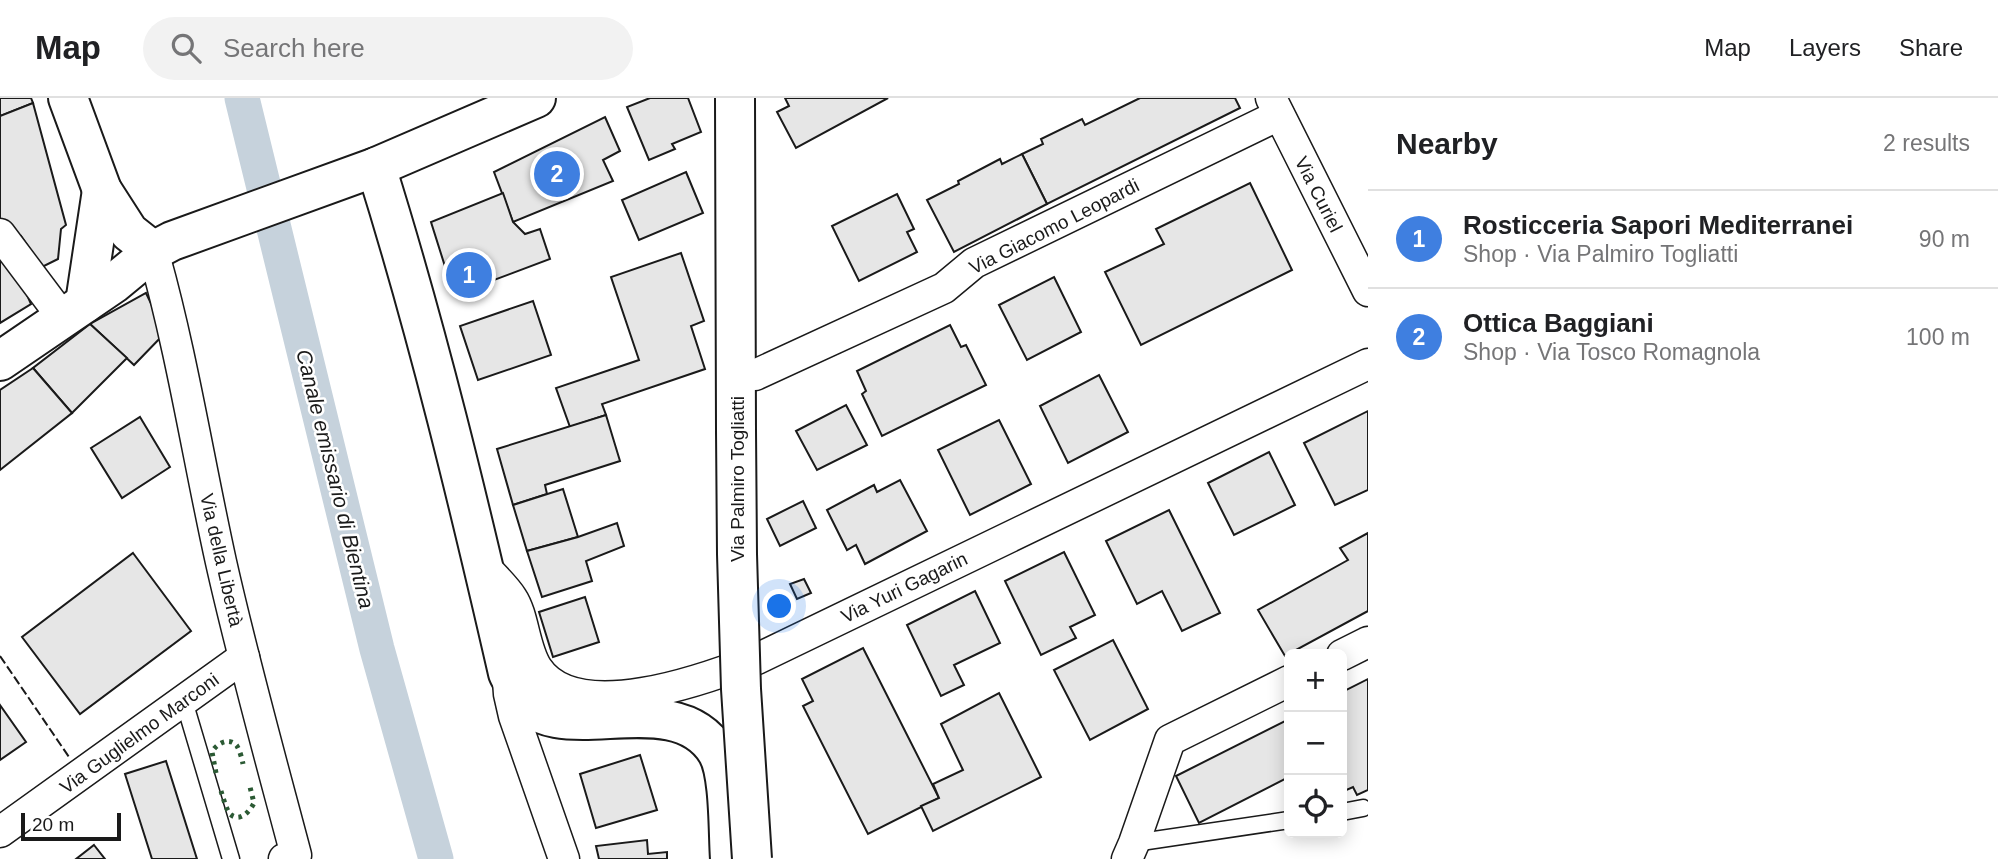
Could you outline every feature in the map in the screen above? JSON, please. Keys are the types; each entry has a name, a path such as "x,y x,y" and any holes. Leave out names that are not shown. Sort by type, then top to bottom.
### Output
{"main road":[{"path":"68,98 102,190 129,232 162,246"},
{"path":"0,360 128,273 162,246 354,175 536,98"},
{"name":"Via Palmiro Togliatti","path":"735,98 737,554 740,662 752,859"},
{"path":"354,175 407,264 453,438 508,673 521,697 532,709 550,717 568,720 665,718 684,724 706,739 717,752 723,767 730,859"},
{"path":"74,311 102,190"}],"street":[{"name":"Via Curiel","path":"1275,107 1368,291"},
{"name":"Via Giacomo Leopardi","path":"755,375 944,288 974,263 1275,107"},
{"path":"0,234 74,311"},
{"name":"Via della Libertà","path":"162,246 173,328 221,563 293,858"},
{"name":"Via Yuri Gagarin","path":"484,566 513,599 532,658 543,676 553,684 590,697 674,686 757,659 1368,364"},
{"path":"1347,652 1368,642"},
{"name":"Via Guglielmo Marconi","path":"0,832 244,657"},
{"path":"508,673 514,716 564,859"},
{"path":"1130,851 1170,740 1284,683"}],"lane":[{"path":"184,701 231,859"},
{"path":"1347,810 1363,808"},
{"path":"1130,851 1284,821"}],"building":[{"path":"0,98 31,98 33,103 0,116"},
{"path":"650,98 688,98 701,132 672,144 675,149 649,160 627,107"},
{"path":"785,98 888,98 796,148 777,112 789,106"},
{"path":"1140,98 1235,98 1240,108 1047,204 1022,154 1043,144 1041,139 1082,119 1085,125"},
{"path":"33,103 66,225 61,229 58,259 42,267 21,236 13,240 0,222 0,116"},
{"path":"605,117 620,151 603,160 613,181 513,222 494,172"},
{"path":"1022,154 1047,204 954,252 927,200 1000,159 1002,164"},
{"path":"686,172 703,213 639,240 622,200"},
{"path":"1250,183 1292,270 1141,345 1105,272 1164,244 1156,229"},
{"path":"503,193 513,222 525,234 540,229 550,259 454,295 431,222"},
{"path":"897,194 914,229 907,232 917,252 859,281 832,226"},
{"path":"681,253 704,321 691,326 705,369 602,404 606,415 570,427 556,388 639,360 611,277"},
{"path":"0,254 24,288 31,304 0,323"},
{"path":"1054,277 1081,332 1027,360 999,305"},
{"path":"146,293 165,333 134,365 90,324"},
{"path":"533,301 551,355 478,380 460,326"},
{"path":"90,324 127,358 72,413 33,368"},
{"path":"950,325 961,347 966,345 986,385 882,436 862,394 866,391 857,371"},
{"path":"33,368 72,413 0,470 0,390"},
{"path":"1099,375 1128,432 1068,463 1040,406"},
{"path":"846,405 867,445 817,470 796,431"},
{"path":"1368,411 1368,490 1335,505 1304,443"},
{"path":"606,415 620,461 545,485 547,494 513,505 497,449"},
{"path":"140,417 170,467 122,498 91,448"},
{"path":"999,420 1031,484 970,515 938,450"},
{"path":"1269,452 1295,505 1234,535 1208,483"},
{"path":"900,480 927,531 865,564 856,545 847,550 827,510 874,485 877,492"},
{"path":"563,489 578,537 527,551 513,505"},
{"path":"803,501 816,528 780,546 767,519"},
{"path":"1169,510 1220,613 1182,631 1162,591 1137,604 1106,541"},
{"path":"617,523 624,546 586,561 592,581 542,597 527,551"},
{"path":"1368,533 1368,611 1298,649 1284,649 1284,654 1258,610 1348,560 1340,548"},
{"path":"1064,552 1095,615 1070,627 1076,638 1041,655 1005,581"},
{"path":"133,553 191,631 80,714 22,637"},
{"path":"804,579 811,593 797,599 790,584"},
{"path":"975,591 1000,643 954,665 964,685 941,696 907,625"},
{"path":"585,597 599,642 553,657 539,612"},
{"path":"1113,640 1148,709 1090,740 1054,670"},
{"path":"863,648 939,798 868,834 803,706 813,701 802,679"},
{"path":"1368,679 1368,790 1357,795 1353,787 1347,790 1347,690"},
{"path":"999,693 1041,777 933,831 921,806 939,798 933,784 963,770 941,724"},
{"path":"0,705 26,742 0,760"},
{"path":"1284,722 1284,780 1199,823 1176,776"},
{"path":"640,755 657,810 596,828 580,774"},
{"path":"166,761 197,859 152,859 125,774"},
{"path":"647,840 648,854 667,852 667,859 599,859 596,846"},
{"path":"94,845 105,859 76,859"}],"waterway":[{"name":"Canale emissario di Bientina","path":"242,98 377,649 436,859"}],"hedge":[{"path":"216,773 212,752 223,742 237,746 243,764"},
{"path":"221,791 230,814 241,817 254,803 249,783"}],"fence":[{"path":"0,656 69,757"}],"place":[{"name":"Ottica Baggiani","path":"557,174"},
{"name":"Rosticceria Sapori Mediterranei","path":"469,275"}]}
